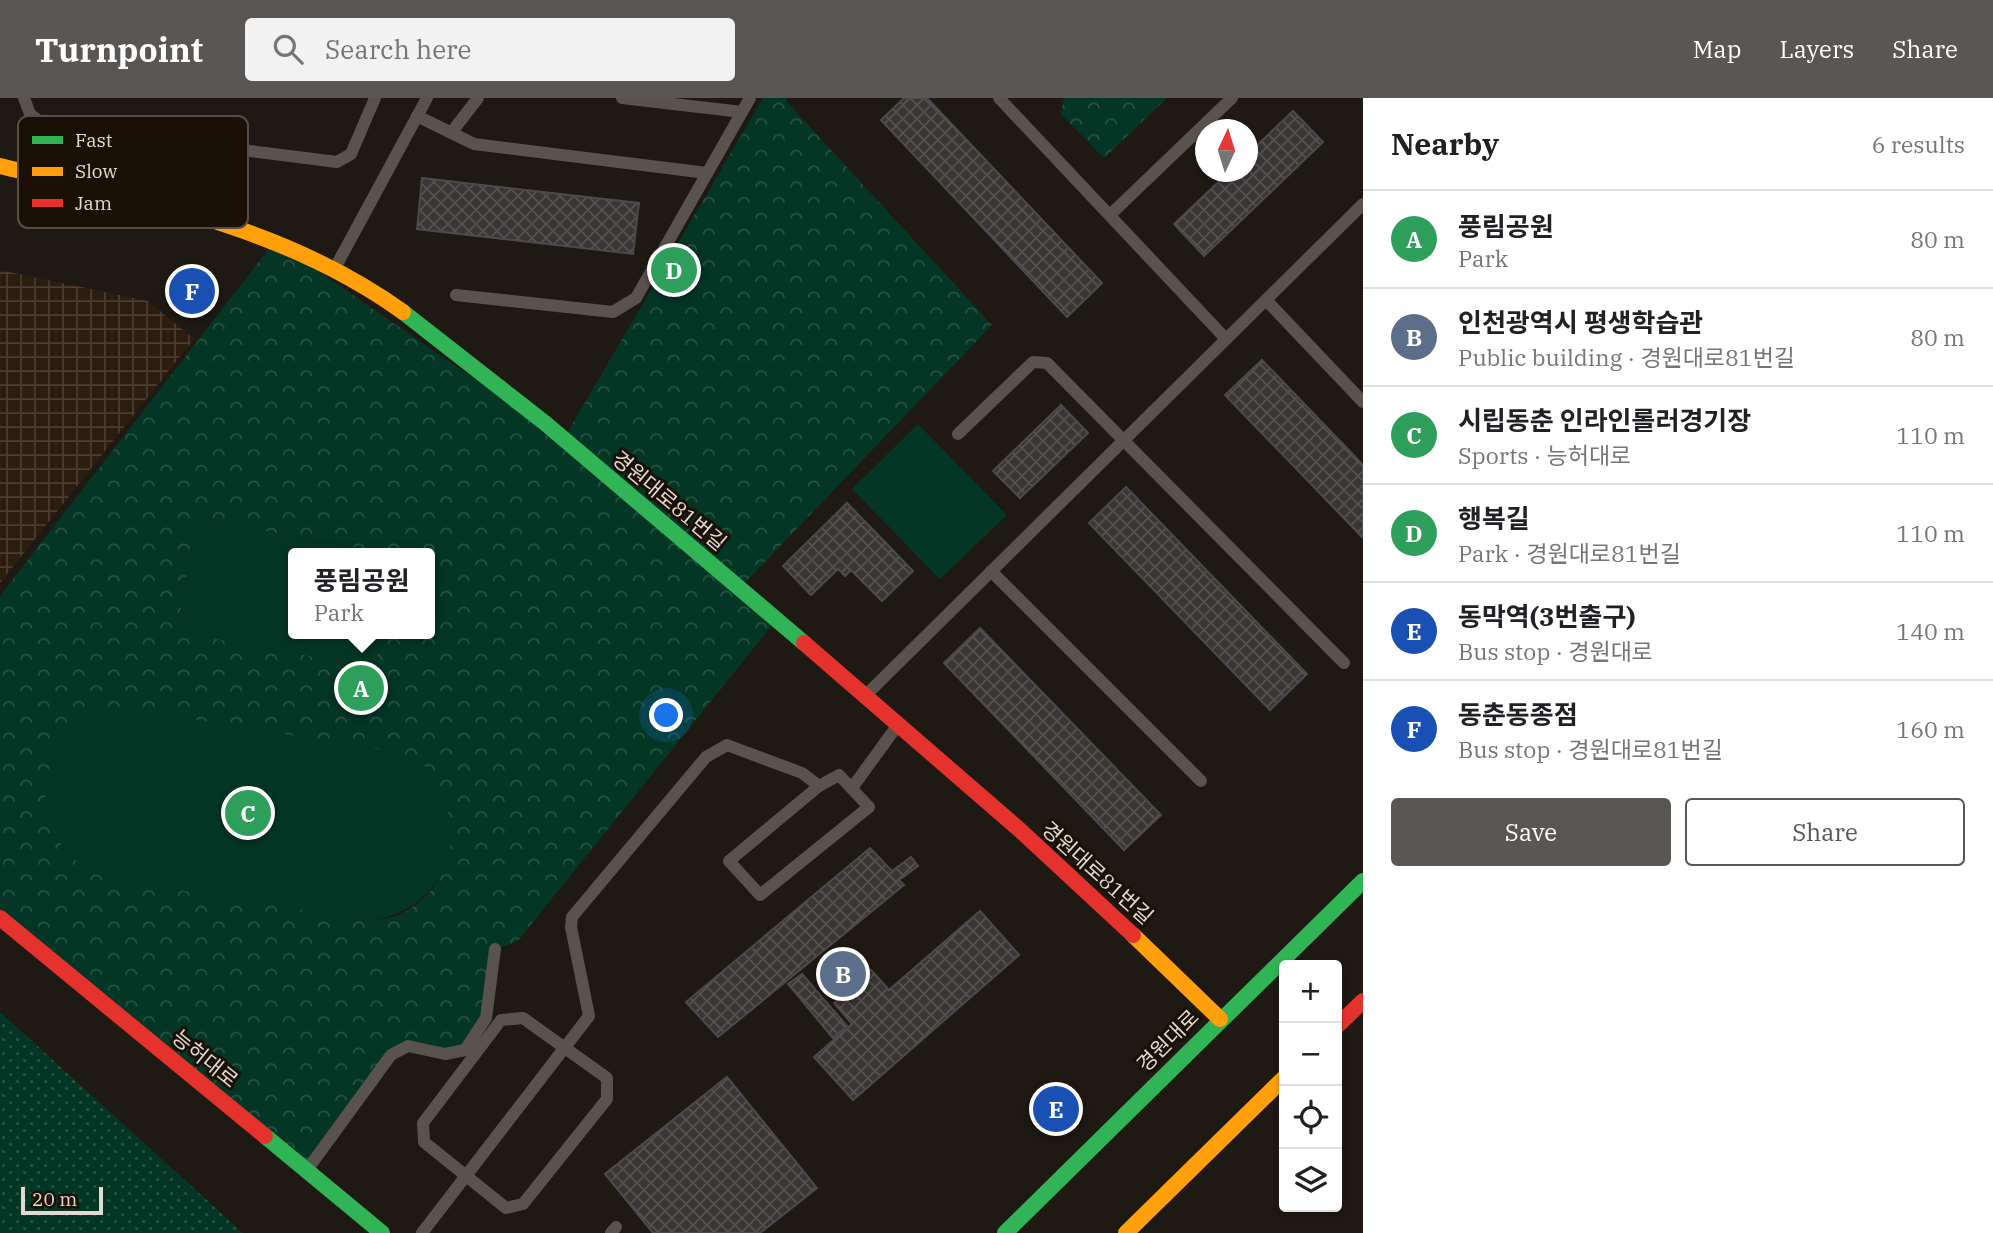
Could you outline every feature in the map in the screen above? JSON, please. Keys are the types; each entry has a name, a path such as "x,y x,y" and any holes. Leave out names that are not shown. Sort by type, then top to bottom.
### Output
{"street":[{"name":"경원대로81번길","path":"0,166 18,171"},
{"name":"경원대로81번길","path":"235,228 275,241 335,268 419,323 510,394 900,723 1153,951 1220,1019"},
{"name":"경원대로","path":"1005,1233 1363,881"},
{"name":"능허대로","path":"0,919 382,1233"},
{"path":"1340,1023 1363,1000"},
{"path":"1126,1233 1279,1083"}],"lane":[{"path":"23,98 33,116"},
{"path":"248,151 337,162 351,154 375,98"},
{"path":"335,268 427,98"},
{"path":"451,133 478,98"},
{"path":"622,98 742,112"},
{"path":"456,295 613,312 636,298 750,98"},
{"path":"999,98 1226,339"},
{"path":"1110,215 1232,98"},
{"path":"417,116 474,144 707,173"},
{"path":"866,695 1363,204"},
{"path":"1266,300 1363,402"},
{"path":"958,433 1033,362 1046,363 1345,663"},
{"path":"991,572 1201,781"},
{"path":"852,788 900,723"},
{"path":"422,1233 589,1016 571,927 572,916 706,757 727,745 802,773 819,786"},
{"path":"839,775 869,807 760,895 729,861 819,786 839,775"},
{"path":"307,1171 391,1055 408,1046 445,1054 465,1050 486,1018 495,949"},
{"path":"523,1018 564,1048 607,1078 607,1099 523,1204 506,1208 424,1142 423,1123 501,1020 523,1018"}],"shaded area":[{"path":"0,270 148,301 194,339 0,583"}],"green space":[{"path":"763,98 788,98 786,101 992,325 740,588 777,619 517,942 495,949 486,1018 465,1050 408,1046 391,1055 307,1171 0,918 0,596 275,241 563,440","holes":["86,719 382,750 414,760 431,774 447,808 450,843 440,877 417,903 389,918 365,921 101,875 47,775 62,744"]},
{"path":"1064,98 1167,98 1104,158 1061,114"},
{"path":"918,424 1007,515 940,579 852,489"},
{"path":"197,519 359,548 288,548 288,639 380,639 375,668 177,632"},
{"path":"119,707 382,750 419,762 431,774 449,815 451,837 448,858 439,877 426,894 409,907 388,917 365,921 114,879 88,871 68,853 54,833 46,810 45,787 50,765 60,745 75,727 95,714"},
{"path":"0,1012 243,1233 0,1233"}],"building":[{"path":"904,98 927,98 1102,283 1067,317 881,120"},
{"path":"1293,111 1323,142 1204,256 1174,224 1218,182 1258,182 1258,144"},
{"path":"422,178 639,203 633,254 417,229"},
{"path":"1262,360 1363,465 1363,538 1225,395"},
{"path":"1061,405 1088,433 1020,498 993,471"},
{"path":"1126,487 1307,674 1270,710 1089,523"},
{"path":"847,503 913,571 882,601 851,570 845,576 838,569 811,595 783,566"},
{"path":"980,628 1161,815 1124,850 944,663"},
{"path":"870,848 892,871 911,857 918,866 899,880 904,885 718,1037 686,1002"},
{"path":"980,911 1019,955 853,1100 814,1057 852,1024 834,1003 871,970 889,990"},
{"path":"802,974 847,1026 833,1038 788,984"},
{"path":"727,1077 817,1188 760,1233 653,1233 605,1174"}],"traffic: fast":[{"path":"403,312 545,423 804,643"},
{"path":"1005,1233 1363,881"},
{"path":"265,1136 382,1233"}],"traffic: slow":[{"path":"0,166 18,170"},
{"path":"234,228 310,258 357,282 403,312"},
{"path":"1133,935 1220,1019"},
{"path":"1126,1233 1279,1083"}],"traffic: jam":[{"path":"804,643 1021,831 1133,935"},
{"path":"0,918 265,1136"},
{"path":"1340,1023 1363,1001"}],"place":[{"name":"행복길","path":"674,270"},
{"name":"동춘동종점","path":"192,291"},
{"name":"풍림공원","path":"361,688"},
{"name":"시립동춘 인라인롤러경기장","path":"248,813"},
{"name":"인천광역시 평생학습관","path":"843,974"},
{"name":"동막역(3번출구)","path":"1056,1109"}]}
